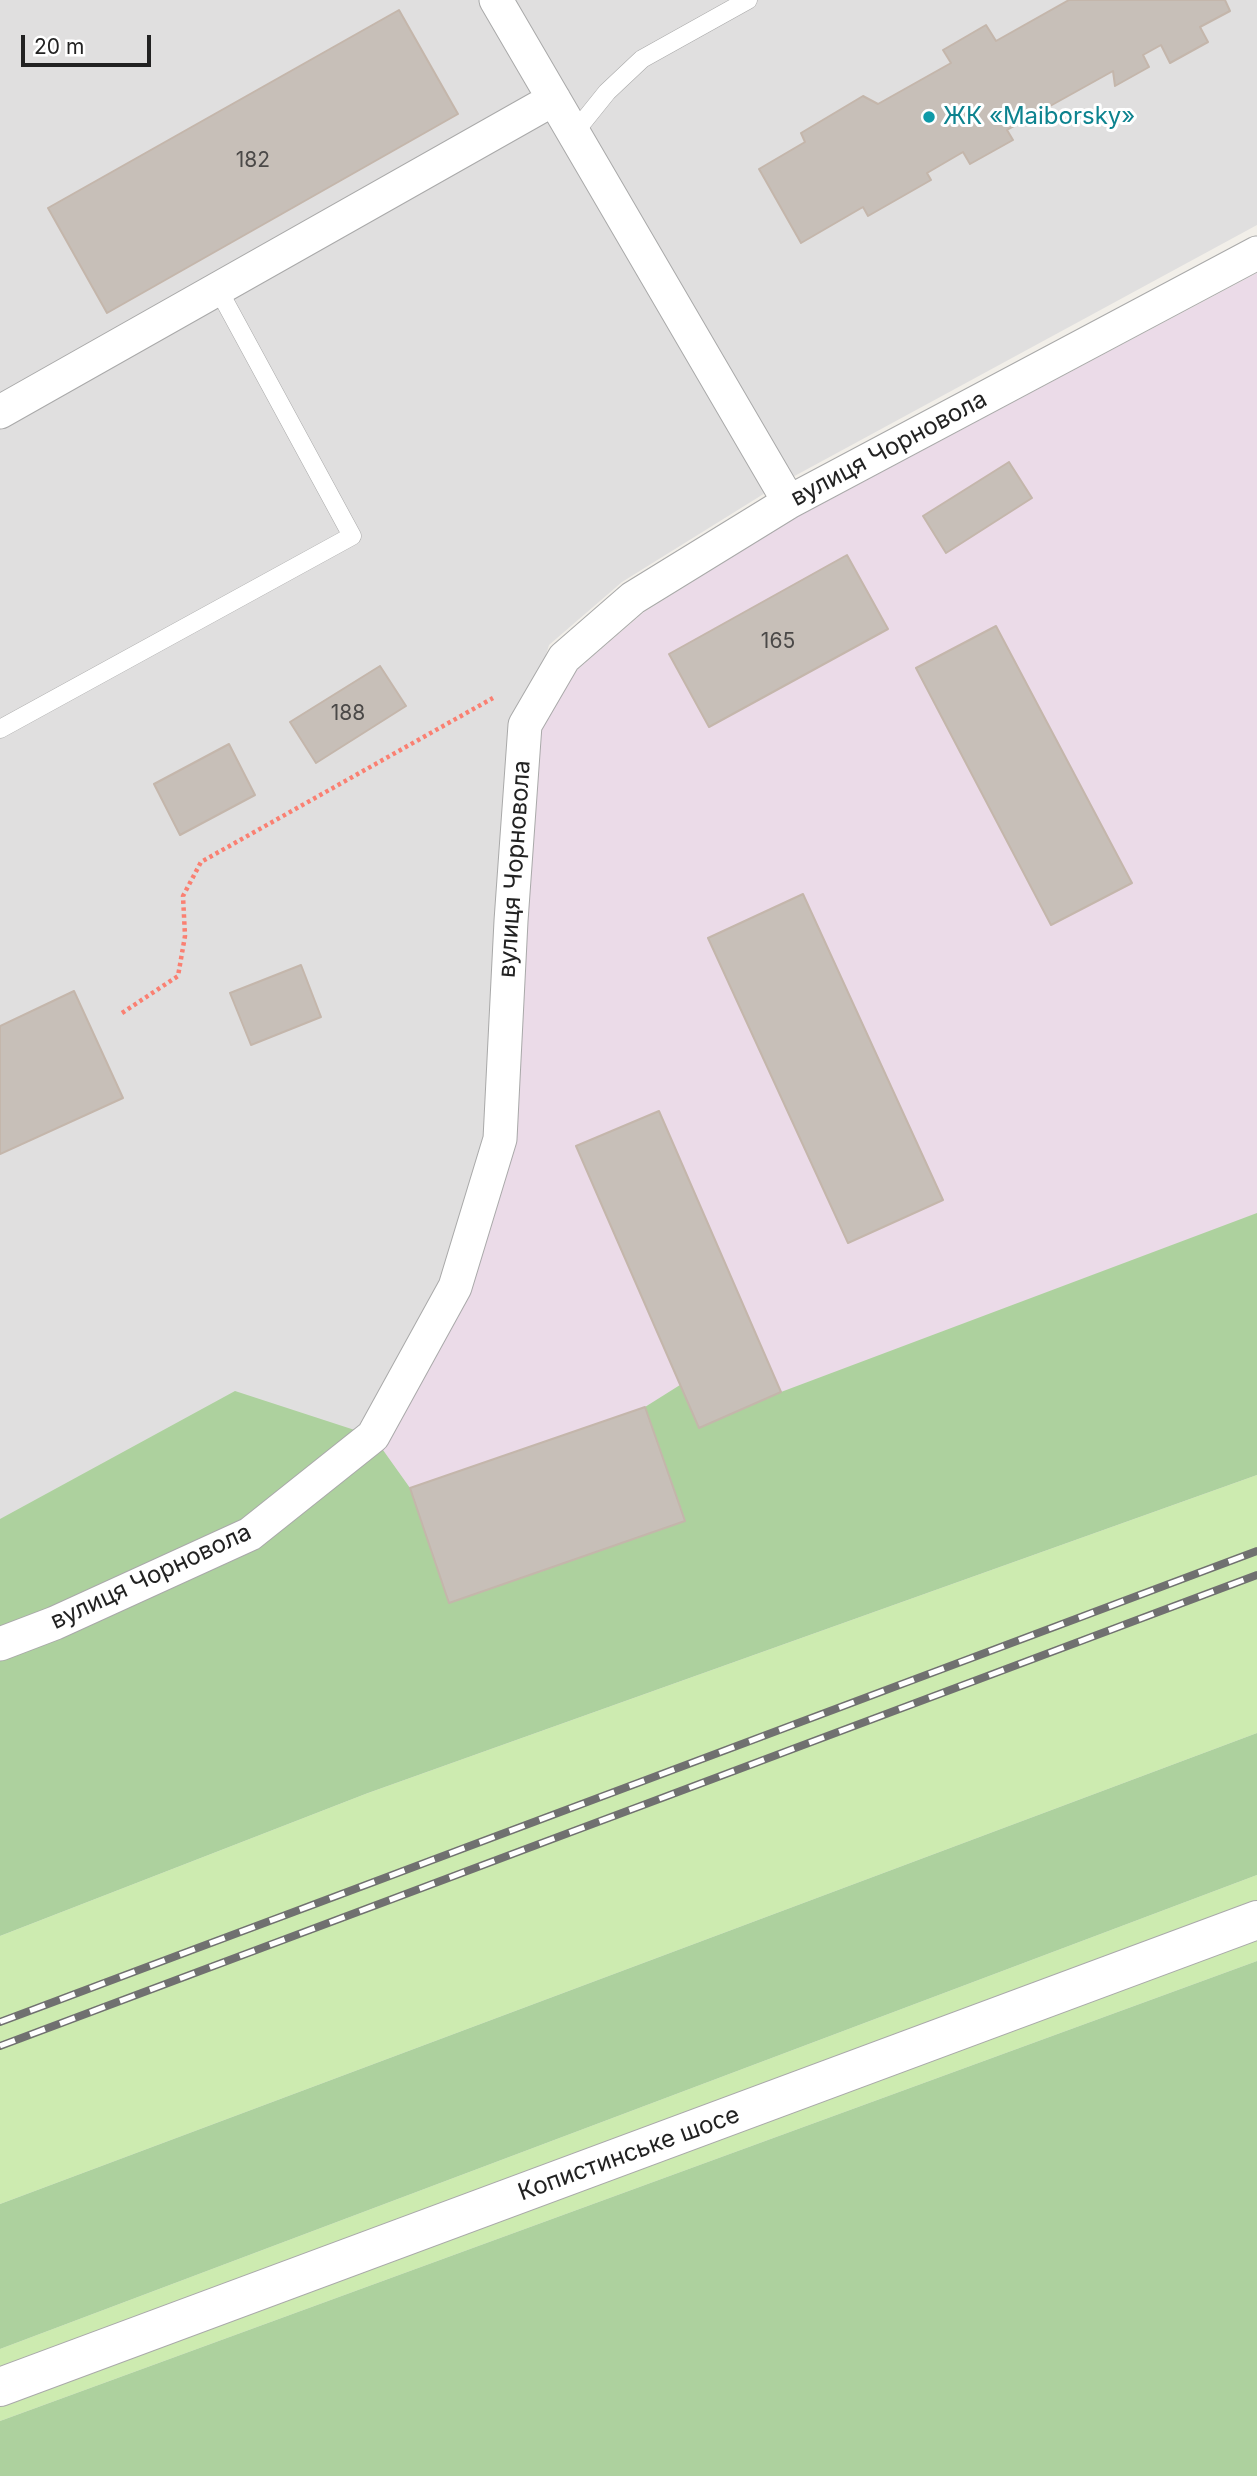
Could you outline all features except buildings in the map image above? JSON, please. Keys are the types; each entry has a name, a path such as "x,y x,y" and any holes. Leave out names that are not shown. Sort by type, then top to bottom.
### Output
{"street":[{"path":"496,0 789,502"},
{"path":"0,412 554,99"},
{"name":"вулиця Чорновола","path":"0,1644 55,1623 250,1534 373,1436 455,1287 500,1139 511,921 525,726 564,658 634,598 789,502 1257,253"},
{"name":"Копистинське шосе","path":"0,2387 1257,1920"}],"lane":[{"path":"574,133 607,92 642,59 748,0"},
{"path":"0,729 352,536 218,289"}],"path":[{"path":"122,1013 178,976 185,936 183,896 201,862 504,692"}],"shaded area":[{"path":"0,0 1257,0 1257,225 778,485 622,582 549,645 525,726 500,1139 373,1436 0,1644"},
{"path":"1257,273 1257,1475 368,1793 373,1436 500,1139 525,725 578,669 644,612 797,517"}],"green space":[{"path":"1257,1213 1257,1475 368,1793 0,1936 0,1519 235,1391 373,1436 410,1488 449,1602 684,1521 645,1407 680,1385 699,1428 781,1392"},
{"path":"1257,1475 1257,1733 0,2204 0,1936 368,1793"},
{"path":"1257,1733 1257,1875 0,2349 0,2204"},
{"path":"1257,1875 1257,1961 0,2421 0,2349"},
{"path":"1257,1961 1257,2476 0,2476 0,2421"}],"railway":[{"path":"0,2022 1257,1551"},
{"path":"0,2046 1257,1575"}],"place":[{"name":"ЖК «Maiborsky»","path":"929,117"}]}
